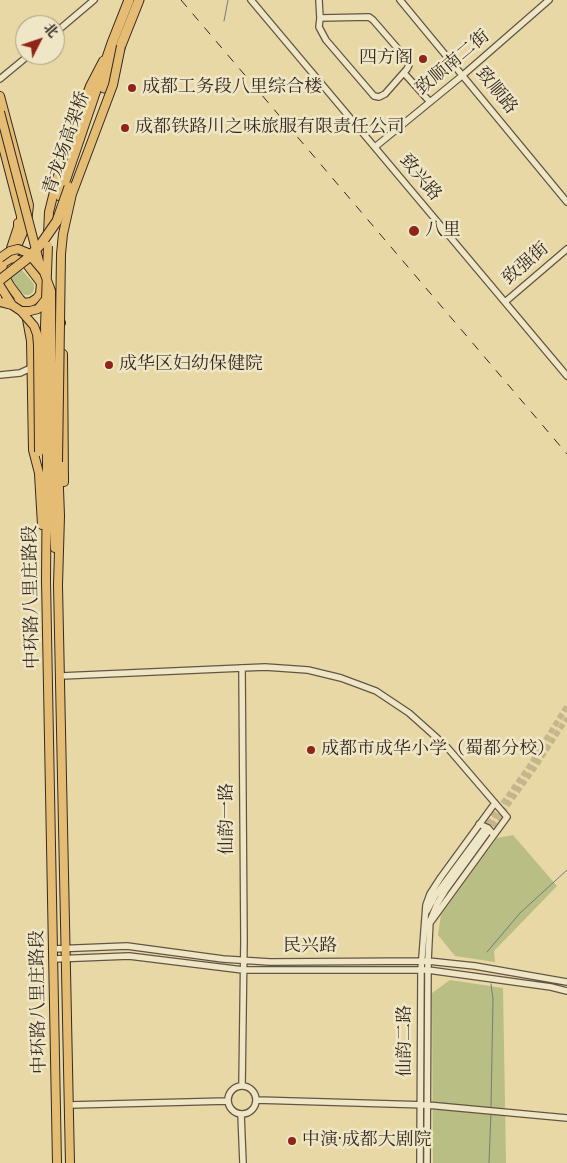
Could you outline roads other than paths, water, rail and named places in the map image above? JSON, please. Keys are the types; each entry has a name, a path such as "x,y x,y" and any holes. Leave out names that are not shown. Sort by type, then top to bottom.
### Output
{"highway":[{"name":"青龙场高架桥","path":"0,280 28,258 41,244 56,221 105,84 128,0"},
{"name":"青龙场高架桥","path":"4,262 31,247 49,222 65,185 117,45 138,0"}],"main road":[{"name":"中环路八里庄路段","path":"70,1163 58,585 60,516 53,462 45,326 49,212 60,168 90,86 117,45"},
{"name":"中环路八里庄路段","path":"57,1163 46,580 53,462 61,254 66,218 76,185 114,85 117,45"},
{"path":"0,96 29,205 27,223 4,262"},
{"path":"0,112 47,298 42,306 30,311 21,311"},
{"path":"0,134 22,223 21,230 4,262"},
{"path":"0,154 16,210 18,227 4,262 6,279 24,303 31,341 33,450 40,477"},
{"path":"4,262 18,249 28,253 40,267"},
{"path":"4,262 25,262 44,282 51,294 55,560 58,585"},
{"path":"0,302 24,303 38,298 44,282"},
{"path":"44,282 63,326 64,497 60,516"},
{"path":"0,286 12,304 34,326 38,345 42,543 46,580"},
{"path":"0,302 12,304"}],"street":[{"path":"65,25 94,0"},
{"name":"致兴路","path":"251,0 567,376"},
{"path":"319,0 320,18 318,27 326,40 374,96 379,97 385,94 409,65 406,58 373,20 369,18 320,18"},
{"name":"致顺路","path":"400,0 567,202"},
{"name":"致顺南二街","path":"375,147 463,75 549,0"},
{"path":"0,79 17,65"},
{"path":"404,73 430,102"},
{"name":"致强街","path":"505,302 567,249"},
{"path":"0,375 20,373 32,368"},
{"path":"61,676 265,667 308,670 341,678 376,691 409,713 446,746 507,817 427,922"},
{"name":"仙韵一路","path":"242,668 242,1086"},
{"name":"仙韵二路","path":"420,1163 421,970 424,961 427,922 426,905 430,894 495,803"},
{"path":"479,824 488,828 494,835"},
{"name":"仙韵二路","path":"427,922 445,891 485,832"},
{"name":"民兴路","path":"53,949 127,946 270,962 424,961 475,966 567,982"},
{"name":"民兴路","path":"54,959 129,956 242,970 428,970 551,987 567,991"},
{"name":"仙韵二路","path":"424,961 428,970 427,1163"},
{"path":"242,1086 250,1088 256,1095 256,1100 256,1104 250,1111 241,1114 232,1110 228,1102 233,1088 242,1086"},
{"path":"256,1100 427,1105 567,1118"},
{"path":"69,1105 228,1102"},
{"path":"241,1114 243,1163"}],"waterway":[{"path":"224,21 228,0"},
{"path":"487,952 520,913 567,870"},
{"path":"491,984 493,999 491,1108"},
{"path":"489,1163 491,1112"}],"tunnel":[{"path":"483,831 529,767 567,706"},
{"path":"487,833 533,770 567,718"}],"railway":[{"path":"181,0 567,454"}],"place":[{"name":"四方阁","path":"423,59"},
{"name":"成都工务段八里综合楼","path":"132,88"},
{"name":"成都铁路川之味旅服有限责任公司","path":"125,128"},
{"name":"八里","path":"414,231"},
{"name":"成华区妇幼保健院","path":"109,365"},
{"name":"成都市成华小学（蜀都分校）","path":"311,750"},
{"name":"中演·成都大剧院","path":"292,1141"}]}
